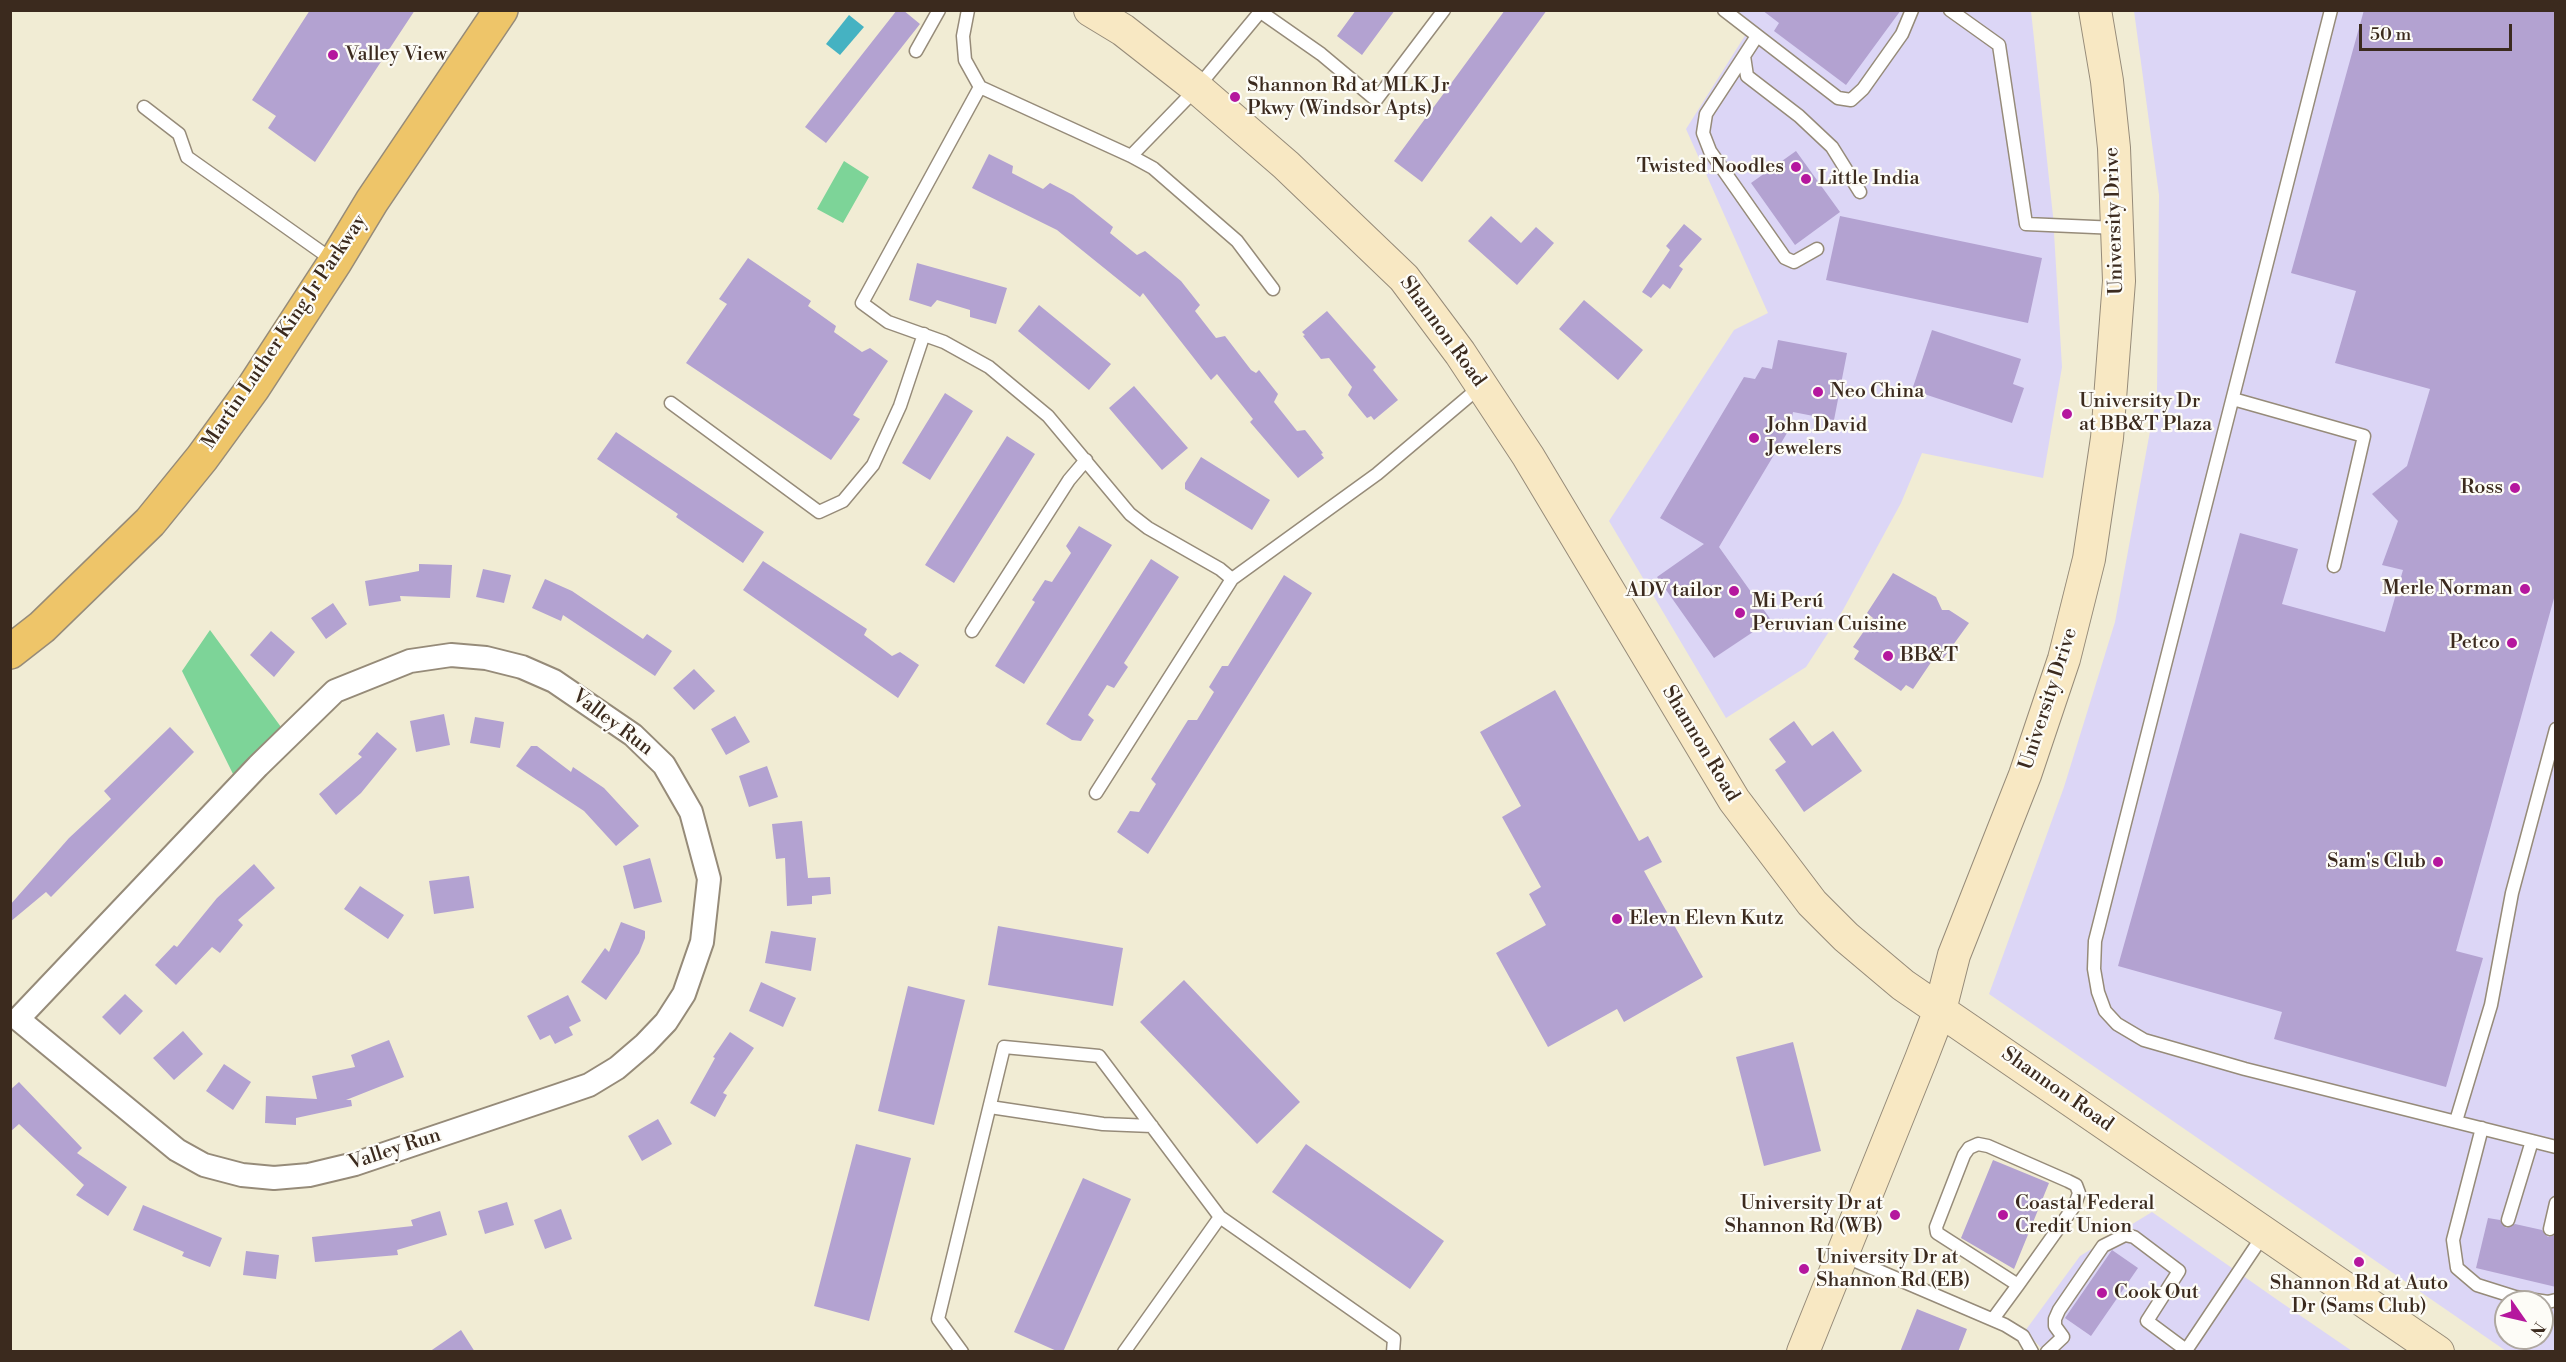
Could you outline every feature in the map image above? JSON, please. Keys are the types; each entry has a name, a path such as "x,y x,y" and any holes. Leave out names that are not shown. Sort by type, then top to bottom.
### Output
{"main road":[{"name":"Martin Luther King Jr Parkway","path":"10,652 50,620 150,522 253,387 372,201 501,10"}],"street":[{"name":"Shannon Road","path":"1090,10 1123,30 1197,88 1286,165 1404,278 1482,385 1588,554 1722,782 1770,851 1812,903 1846,937 1903,985 2265,1233 2424,1348"},
{"name":"University Drive","path":"1803,1352 1940,1010 1954,955 2029,764 2064,659 2079,605 2097,511 2108,427 2119,281 2118,228 2108,92 2095,10"},
{"name":"Valley Run","path":"451,655 486,658 522,667 567,689 633,735 664,765 691,812 702,848 709,879 698,959 684,994 666,1022 645,1044 604,1077 589,1085 355,1164 309,1175 274,1178 221,1172 204,1165 177,1150 14,1022 309,713 335,691 349,683 410,661 451,655"}],"lane":[{"path":"916,51 939,10"},
{"path":"968,10 963,36 965,60 980,87 1153,168 1237,242 1273,290"},
{"path":"1131,156 1197,88 1259,11 1321,54 1376,100 1444,10"},
{"path":"1724,10 1838,98 1851,100 1863,89 1902,34 1912,10"},
{"path":"1950,10 1999,45 2026,224 2118,228"},
{"path":"2331,10 2095,941 2094,969 2098,992 2105,1011 2117,1024 2144,1040 2245,1069 2556,1147"},
{"path":"1756,36 1706,114 1703,133 1710,151 1785,258 1794,262 1817,249"},
{"path":"1744,56 1747,76 1799,116 1832,147 1860,192"},
{"path":"980,87 862,303 888,322 944,342 989,367 1048,416 1130,514 1148,528 1221,569 1232,579"},
{"path":"144,107 179,134 187,157 335,262"},
{"path":"671,403 819,512 843,501 873,465 900,406 924,334"},
{"path":"1096,793 1232,579 1377,474 1482,385"},
{"path":"2233,399 2364,436 2334,566"},
{"path":"972,632 1069,480 1086,460"},
{"path":"2457,1121 2491,1005 2512,893 2556,729"},
{"path":"962,1352 938,1319 1004,1047 1099,1056 1220,1217 1395,1339 1393,1352"},
{"path":"990,1107 1103,1124 1152,1126"},
{"path":"2482,1128 2453,1240 2457,1268 2477,1285 2492,1283 2529,1293 2547,1302 2556,1300"},
{"path":"2508,1220 2532,1141"},
{"path":"1993,1319 2018,1285 2075,1205 2079,1192 2076,1185 2068,1181 1988,1146 1978,1144 1969,1148 1964,1155 1936,1227 1937,1233 2018,1285"},
{"path":"2550,1229 2556,1203"},
{"path":"1124,1352 1220,1217"},
{"path":"2047,1352 2063,1337 2055,1326 2059,1310 2103,1246 2115,1238 2125,1235 2134,1237 2179,1271 2147,1321 2185,1351 2265,1233"},
{"path":"1842,1255 1993,1319 2022,1336 2032,1352"}],"shaded area":[{"path":"1715,11 2031,11 2053,216 2062,367 2043,478 1922,453 1901,503 1843,610 1806,667 1726,718 1609,521 1734,330 1768,313 1686,129 1746,34"},
{"path":"2134,11 2555,11 2555,1351 2505,1350 2554,1350 2554,1290 2494,1290 2494,1343 1989,994 2064,787 2115,622 2157,393 2159,195"},
{"path":"2152,1212 2352,1351 2044,1351 2025,1331 2080,1256"}],"green space":[{"path":"844,161 869,177 843,223 817,209"},
{"path":"210,630 281,727 234,776 182,671"}],"water":[{"path":"849,15 864,27 840,55 826,44"}],"building":[{"name":"Valley View","path":"310,10 415,10 315,162 268,128 276,116 252,100"},
{"path":"897,10 903,10 920,24 826,143 805,127"},
{"path":"1356,10 1395,10 1362,55 1337,36"},
{"path":"1505,10 1547,10 1422,182 1394,161"},
{"path":"1762,10 1901,10 1846,85 1774,31 1779,23"},
{"path":"2364,10 2556,10 2556,591 2456,951 2483,958 2446,1087 2274,1039 2282,1012 2118,966 2240,533 2298,549 2282,604 2385,632 2403,570 2382,565 2398,521 2372,494 2407,466 2430,389 2335,363 2356,291 2291,273"},
{"path":"1796,151 1840,212 1795,245 1751,183"},
{"path":"989,154 1013,166 1012,173 1043,189 1050,183 1073,195 1113,227 1110,233 1137,255 1145,251 1181,281 1200,305 1195,311 1216,338 1225,336 1251,370 1256,373 1259,370 1278,394 1274,402 1297,431 1305,430 1323,453 1321,454 1324,458 1298,478 1250,422 1253,419 1217,374 1211,380 1143,293 1140,297 1057,230 972,188"},
{"path":"1491,216 1521,243 1536,227 1554,243 1517,285 1468,241"},
{"path":"1840,216 2042,258 2028,323 1826,280"},
{"path":"1684,224 1702,239 1679,266 1683,269 1670,289 1663,284 1651,298 1642,292 1670,250 1666,246"},
{"path":"748,258 811,301 808,306 836,326 834,332 862,352 870,348 888,361 853,415 860,419 831,460 686,363 727,304 719,299"},
{"path":"917,263 1007,288 996,324 970,317 970,310 937,300 931,307 909,300"},
{"path":"1584,300 1643,350 1618,380 1559,329"},
{"path":"1039,305 1111,364 1089,390 1018,331"},
{"path":"1327,311 1376,367 1373,370 1398,400 1374,420 1371,416 1367,418 1348,395 1352,387 1329,358 1321,359 1303,336 1305,335 1302,332"},
{"path":"1932,330 2021,359 2013,384 2024,388 2012,423 1912,390"},
{"path":"1778,340 1847,353 1834,420 1793,412 1790,428 1719,547 1771,620 1714,658 1657,577 1704,544 1660,518 1744,377 1755,379 1762,367 1772,369"},
{"path":"1134,386 1188,448 1162,470 1109,408"},
{"path":"945,393 973,411 930,480 902,463"},
{"path":"616,432 764,532 743,563 676,517 678,514 597,459"},
{"path":"1007,436 1035,454 954,583 925,565"},
{"path":"1201,457 1270,500 1252,530 1185,489 1185,483"},
{"path":"1079,526 1112,545 1024,684 995,666 1035,602 1032,600 1045,580 1052,582 1071,553 1066,546"},
{"path":"1151,559 1179,577 1124,663 1128,667 1114,688 1107,685 1088,715 1094,720 1081,741 1072,740 1046,724"},
{"path":"763,561 867,629 864,635 892,656 900,652 919,665 898,698 743,590"},
{"path":"419,564 452,565 450,598 400,596 401,601 369,606 365,581 419,571"},
{"path":"483,569 511,575 504,603 476,597"},
{"path":"1893,573 1936,597 1942,610 1949,610 1969,623 1940,663 1934,658 1913,689 1906,685 1901,691 1854,659 1859,651 1853,647 1873,618 1867,613"},
{"path":"1284,575 1312,593 1148,854 1117,832 1130,811 1139,812 1156,784 1151,779 1188,720 1197,720 1214,692 1209,687 1222,666 1228,666"},
{"path":"545,579 572,591 643,639 647,634 672,651 655,676 563,615 561,621 532,608"},
{"path":"333,603 347,624 326,639 311,618"},
{"path":"271,631 295,652 274,677 250,655"},
{"path":"694,669 715,691 694,710 673,688"},
{"path":"1555,690 1639,841 1648,836 1662,862 1644,871 1703,977 1624,1022 1617,1009 1548,1047 1496,953 1546,925 1529,894 1541,887 1502,817 1521,806 1480,732"},
{"path":"444,714 450,745 416,752 410,721"},
{"path":"735,716 750,742 726,755 711,729"},
{"path":"475,717 504,722 500,748 470,743"},
{"path":"1794,721 1812,746 1833,731 1862,771 1804,812 1775,770 1786,762 1769,739"},
{"path":"170,727 194,752 51,897 46,892 10,922 10,905 69,838 111,799 104,791"},
{"path":"377,732 397,749 361,793 336,815 319,794 362,757 358,754"},
{"path":"531,746 537,746 571,772 573,767 604,788 639,826 616,846 584,811 516,766"},
{"path":"767,766 778,797 749,807 739,776"},
{"path":"802,821 808,878 830,877 831,894 812,896 812,904 787,906 785,858 776,859 772,824"},
{"path":"650,858 662,902 634,909 623,866"},
{"path":"254,864 275,888 238,920 243,925 220,953 212,947 176,985 155,965 174,945 177,947 217,898"},
{"path":"469,876 474,908 434,914 429,881"},
{"path":"360,886 404,915 388,939 344,909"},
{"path":"621,922 645,931 645,938 639,953 606,1000 581,982 605,948 609,952"},
{"path":"998,926 1123,948 1113,1006 988,985"},
{"path":"771,931 816,938 811,971 765,963"},
{"path":"1184,980 1300,1102 1257,1144 1140,1022"},
{"path":"761,982 796,998 783,1027 749,1011"},
{"path":"908,986 965,1000 934,1125 878,1111"},
{"path":"125,994 143,1011 120,1035 102,1017"},
{"path":"568,995 581,1021 569,1027 573,1035 555,1044 550,1035 540,1040 527,1016"},
{"path":"183,1031 203,1054 174,1080 153,1058"},
{"path":"730,1032 754,1048 723,1093 727,1095 715,1117 690,1103 715,1058 713,1057"},
{"path":"389,1040 404,1077 346,1100 351,1100 352,1106 296,1118 296,1125 265,1123 266,1096 317,1099 312,1076 355,1067 351,1055"},
{"path":"1793,1042 1821,1151 1764,1166 1736,1057"},
{"path":"224,1064 251,1082 233,1110 206,1091"},
{"path":"19,1082 82,1148 77,1153 127,1187 108,1216 76,1195 84,1185 19,1124 10,1132 10,1090"},
{"path":"658,1119 672,1144 642,1161 628,1136"},
{"path":"856,1144 911,1158 869,1321 814,1306"},
{"path":"1306,1144 1444,1241 1410,1289 1272,1192"},
{"name":"Coastal Federal Credit Union","path":"1993,1160 2049,1183 2014,1269 1961,1238"},
{"path":"1083,1178 1131,1199 1063,1352 1059,1352 1014,1332"},
{"path":"507,1202 514,1225 485,1234 478,1211"},
{"path":"143,1205 222,1238 210,1267 182,1256 184,1252 133,1230"},
{"path":"561,1209 572,1239 545,1249 534,1220"},
{"path":"440,1211 447,1235 397,1250 398,1255 315,1262 312,1237 413,1226 411,1220"},
{"path":"2488,1218 2500,1220 2506,1228 2515,1224 2542,1230 2548,1237 2556,1235 2556,1287 2476,1268"},
{"name":"Cook Out","path":"2112,1250 2138,1268 2091,1336 2065,1318"},
{"path":"246,1251 279,1255 276,1279 243,1275"},
{"path":"1917,1309 1967,1329 1958,1352 1900,1352"},
{"path":"461,1330 475,1352 429,1352"}],"place":[{"name":"Valley View","path":"333,55"},
{"name":"Shannon Rd at MLK Jr Pkwy (Windsor Apts)","path":"1235,97"},
{"name":"Twisted Noodles","path":"1796,167"},
{"name":"Little India","path":"1806,179"},
{"name":"Neo China","path":"1818,392"},
{"name":"University Dr at BB&T Plaza","path":"2067,414"},
{"name":"John David Jewelers","path":"1754,438"},
{"name":"Ross","path":"2515,488"},
{"name":"Merle Norman","path":"2525,589"},
{"name":"ADV tailor","path":"1734,591"},
{"name":"Mi Perú Peruvian Cuisine","path":"1740,613"},
{"name":"Petco","path":"2512,643"},
{"name":"BB&T","path":"1888,656"},
{"name":"Sam's Club","path":"2438,862"},
{"name":"Elevn Elevn Kutz","path":"1617,919"},
{"name":"University Dr at Shannon Rd (WB)","path":"1895,1215"},
{"name":"Coastal Federal Credit Union","path":"2003,1215"},
{"name":"Shannon Rd at Auto Dr (Sams Club)","path":"2359,1262"},
{"name":"University Dr at Shannon Rd (EB)","path":"1804,1269"},
{"name":"Cook Out","path":"2102,1293"}]}
